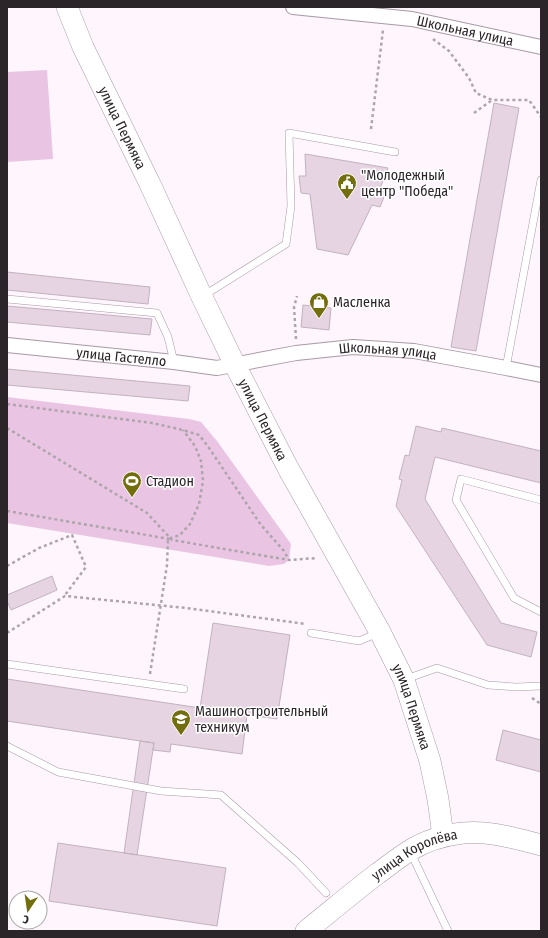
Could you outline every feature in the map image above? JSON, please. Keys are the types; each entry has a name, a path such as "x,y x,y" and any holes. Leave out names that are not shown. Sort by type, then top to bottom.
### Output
{"main road":[{"name":"улица Пермяка","path":"67,7 83,47 150,184 234,365 288,468 380,632 404,680 430,761 438,800 443,836"},
{"name":"улица Королёва","path":"306,931 362,885 410,850 443,836 465,833 486,834 541,845"}],"street":[{"name":"Школьная улица","path":"293,7 412,19 541,47"},
{"name":"улица Гастелло","path":"7,346 174,362 217,368 234,365"},
{"name":"Школьная улица","path":"234,365 296,353 353,347 414,351 541,375"}],"lane":[{"path":"202,297 286,244 291,206 289,133 395,152"},
{"path":"506,368 541,180"},
{"path":"7,299 157,313 168,337 174,362"},
{"path":"541,500 461,479 456,500 514,598 541,612"},
{"path":"311,633 359,641 380,632"},
{"path":"7,664 184,689"},
{"path":"404,680 437,668 488,685 516,687 541,686"},
{"path":"7,746 58,772 161,791 221,795 298,863 326,892"},
{"path":"410,850 448,931"}],"path":[{"path":"372,129 385,16"},
{"path":"430,38 449,51 469,78 476,93 492,100 529,100 541,117"},
{"path":"474,113 492,100"},
{"path":"296,353 297,331 294,307 297,296"},
{"path":"7,404 152,424 183,430 199,435 261,525 284,551 289,560"},
{"path":"7,428 147,513 171,539"},
{"path":"171,539 180,535 190,524 199,504 203,481 201,460 195,446 183,430"},
{"path":"7,511 289,560 318,558"},
{"path":"7,566 39,548 72,535 86,567 65,596 7,633"},
{"path":"149,684 171,539"},
{"path":"65,596 310,624"}],"shaded area":[{"path":"47,70 53,159 7,162 7,72"},
{"name":"Стадион","path":"7,397 189,419 201,422 217,441 291,544 289,560 284,564 269,566 7,523"}],"building":[{"path":"494,103 519,108 476,351 451,347"},
{"name":"\"Молодежный центр \"Победа\"","path":"305,154 388,168 379,191 386,192 380,207 372,205 348,255 317,249 310,194 301,193 299,176 306,176"},
{"path":"7,272 150,287 148,304 7,290"},
{"path":"303,305 331,308 329,330 301,327"},
{"path":"7,306 152,319 150,335 7,322"},
{"path":"7,369 190,386 188,401 7,385"},
{"path":"416,426 441,432 442,428 541,451 541,483 435,457 425,499 501,623 537,632 531,657 487,645 396,506 402,480 399,479 405,455 409,456"},
{"path":"52,576 57,590 11,610 7,601 7,595"},
{"path":"213,623 290,635 277,719 200,708"},
{"path":"7,679 247,715 242,754 171,744 170,752 153,750 154,743 7,721"},
{"path":"503,730 541,740 541,772 496,760"},
{"path":"140,741 154,743 137,855 124,853"},
{"path":"58,843 226,868 217,926 49,901"}],"place":[{"name":"\"Молодежный центр \"Победа\"","path":"347,200"},
{"name":"Масленка","path":"319,319"},
{"name":"Стадион","path":"132,498"},
{"name":"Машиностроительный техникум","path":"181,736"}]}
